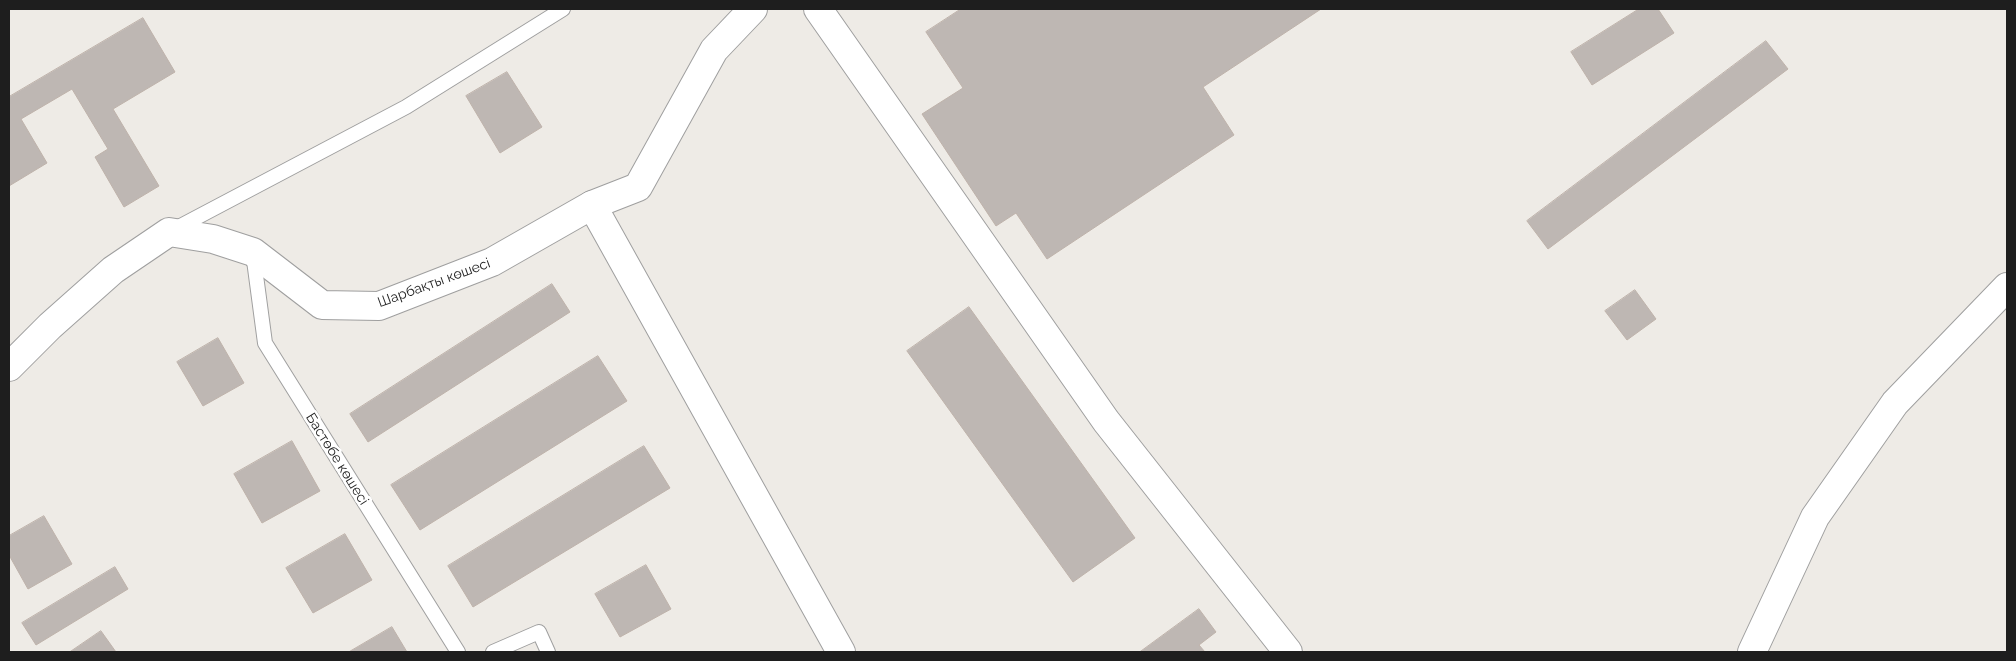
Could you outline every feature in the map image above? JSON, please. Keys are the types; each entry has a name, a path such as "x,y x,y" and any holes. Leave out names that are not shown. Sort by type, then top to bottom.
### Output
{"street":[{"name":"Шарбақты көшесі","path":"169,232 213,239 253,252 322,305 379,306 492,262 592,205 638,187 714,50 753,9"},
{"path":"818,9 1106,421 1288,652"},
{"path":"592,205 840,652"},
{"path":"9,367 50,326 113,270 169,232"},
{"path":"1752,652 1815,516 1895,403 2007,287"}],"lane":[{"path":"169,232 406,107 563,9"},
{"name":"Бастөбе көшесі","path":"253,252 265,343 458,652"},
{"path":"493,652 539,632 548,652"}],"building":[{"path":"961,9 1321,9 1203,87 1234,135 1047,259 1016,213 996,226 922,114 963,88 926,32"},
{"path":"1639,9 1658,9 1674,33 1592,85 1571,52"},
{"path":"143,18 175,72 113,109 159,186 124,207 95,157 108,149 72,89 21,119 47,163 9,186 9,97"},
{"path":"1766,41 1788,69 1548,249 1527,221"},
{"path":"507,72 542,127 500,153 466,96"},
{"path":"552,284 570,312 368,442 350,414"},
{"path":"1635,290 1656,319 1627,340 1605,311"},
{"path":"969,307 1135,538 1073,582 907,351"},
{"path":"218,338 244,383 203,406 177,362"},
{"path":"598,356 627,401 420,530 391,485"},
{"path":"292,441 320,491 262,523 234,474"},
{"path":"644,446 670,488 473,607 448,566"},
{"path":"44,516 72,564 28,589 9,555 9,536"},
{"path":"345,534 372,580 313,613 286,568"},
{"path":"646,565 671,609 620,637 595,594"},
{"path":"115,567 128,589 36,645 22,623"},
{"path":"1199,609 1216,632 1199,645 1205,652 1140,652"},
{"path":"392,627 407,652 349,652"},
{"path":"101,631 116,652 70,652"}]}
